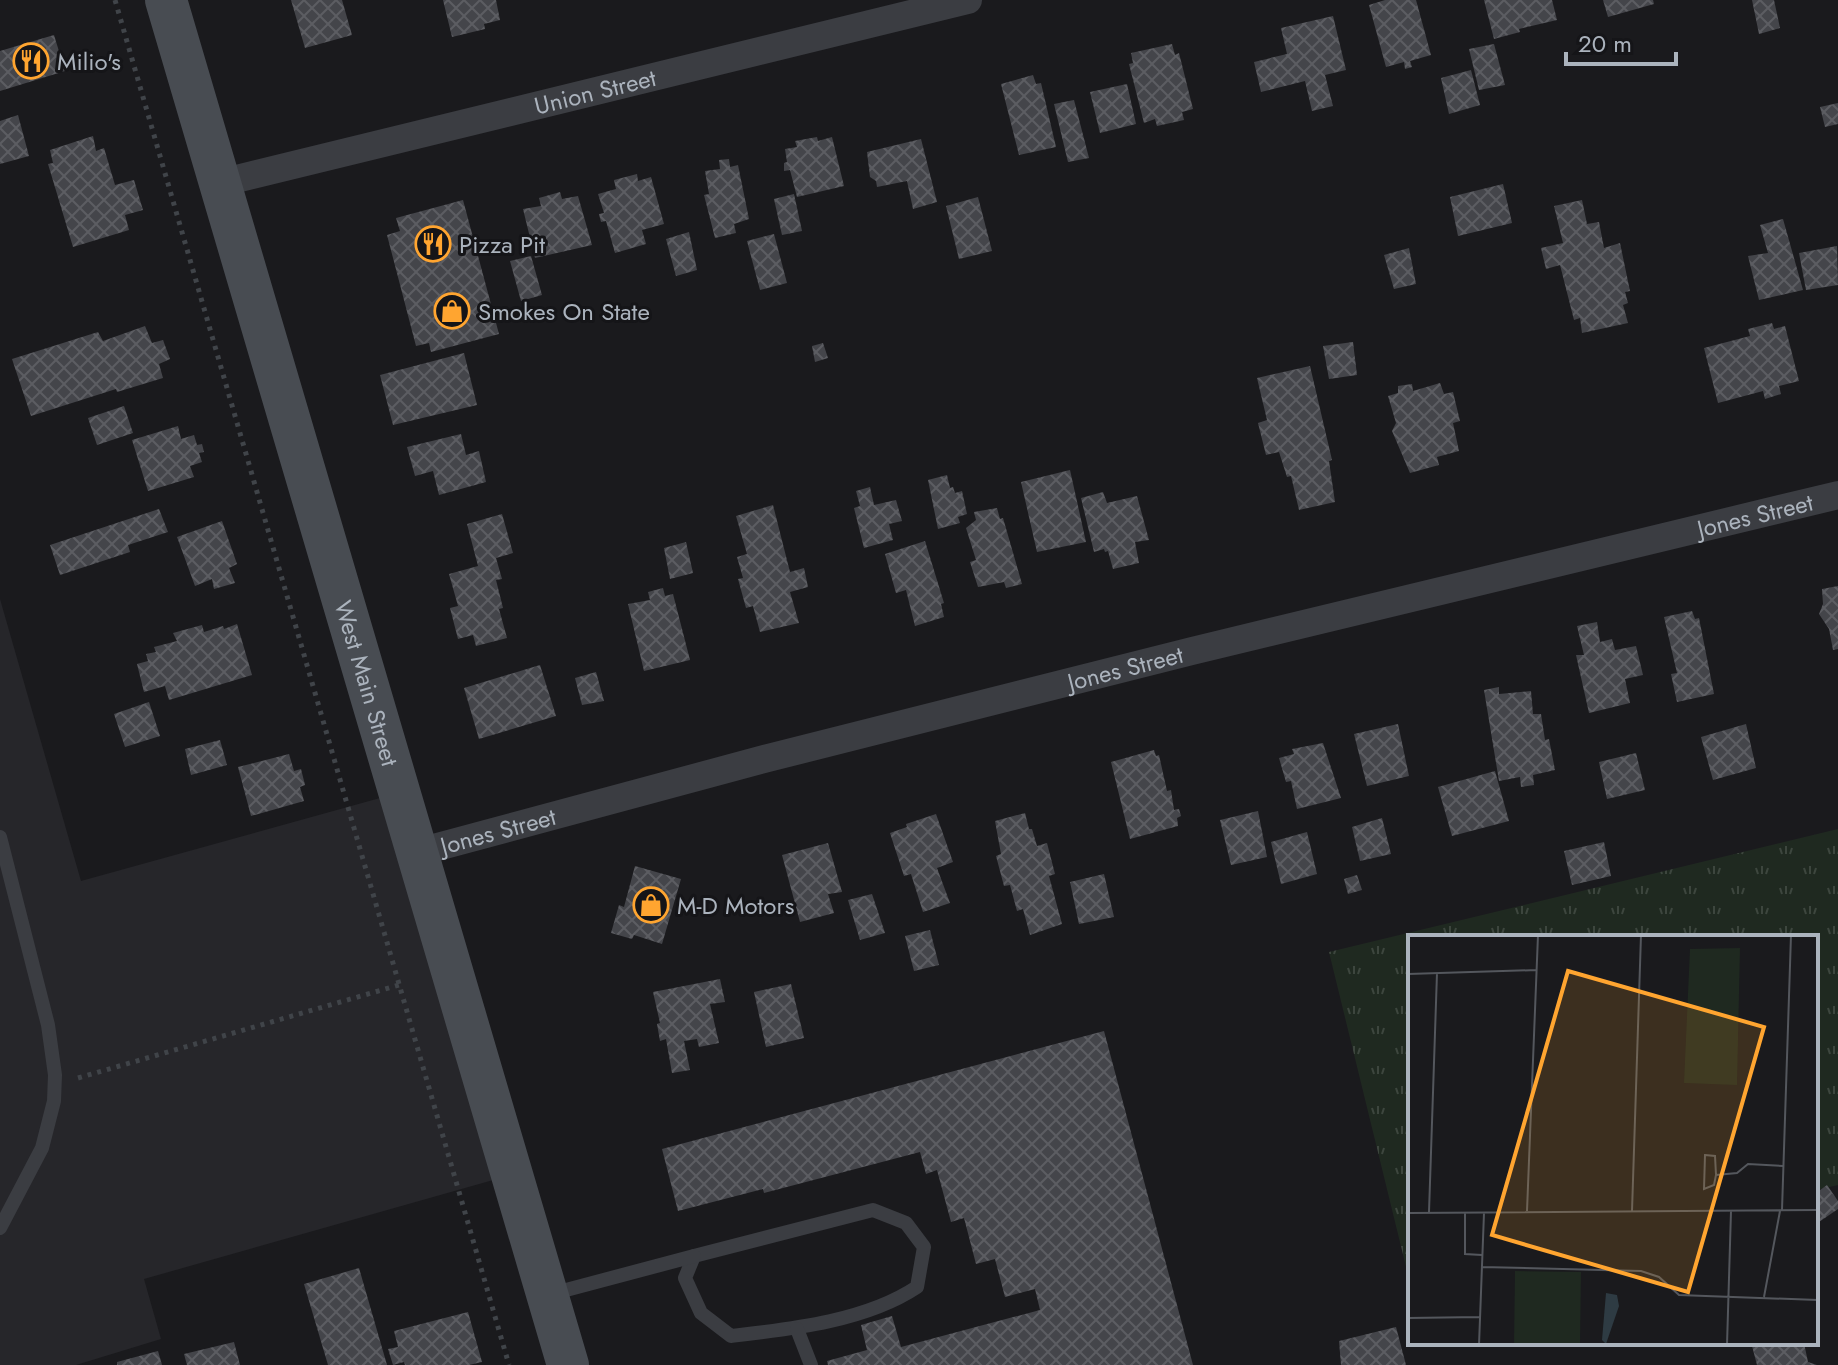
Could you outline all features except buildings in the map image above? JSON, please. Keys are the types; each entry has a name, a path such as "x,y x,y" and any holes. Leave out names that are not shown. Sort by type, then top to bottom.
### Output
{"main road":[{"name":"West Main Street","path":"166,0 568,1365"}],"street":[{"name":"Union Street","path":"220,183 968,0"},
{"name":"Jones Street","path":"415,853 768,758 1838,495"}],"lane":[{"path":"0,837 48,1025 55,1084 42,1148 0,1228"},
{"path":"547,1295 694,1256 873,1210 906,1223 924,1247 917,1287 895,1302 797,1329 731,1336 701,1313 685,1278 694,1256"},
{"path":"797,1329 811,1365"}],"path":[{"path":"115,0 509,1365"},
{"path":"55,1084 399,985"}],"shaded area":[{"path":"0,599 81,881 398,793 511,1175 144,1279 161,1339 76,1365 0,1365"}],"green space":[{"path":"1838,829 1838,1185 1818,1190 1818,935 1408,935 1408,1275 1329,952"}],"place":[{"name":"Milio's","path":"31,61"},
{"name":"Pizza Pit","path":"433,244"},
{"name":"Smokes On State","path":"452,311"},
{"name":"M-D Motors","path":"651,905"}]}
